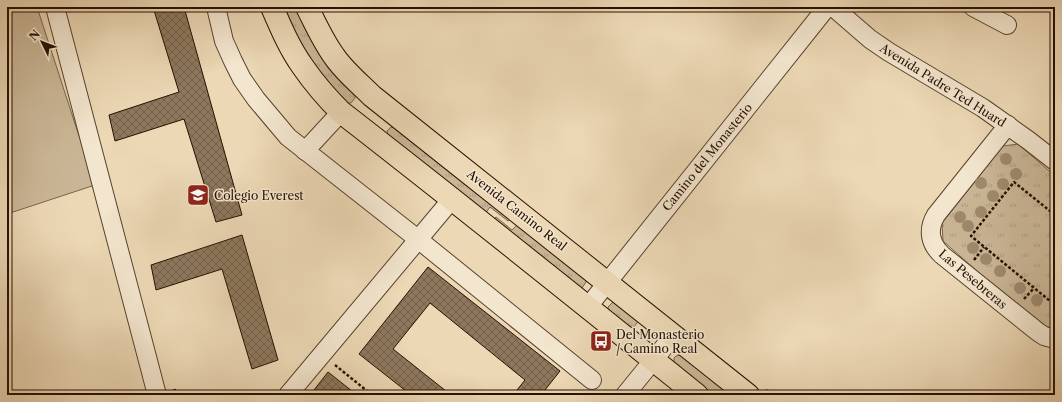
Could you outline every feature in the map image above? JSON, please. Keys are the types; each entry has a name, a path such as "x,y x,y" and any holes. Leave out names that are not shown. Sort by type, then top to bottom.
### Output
{"main road":[{"path":"272,7 286,39 302,66 323,93 341,112 697,395"},
{"name":"Avenida Camino Real","path":"307,7 334,56 350,75 381,103 673,336 754,390"},
{"path":"360,127 381,103"}],"street":[{"path":"55,7 157,395"},
{"path":"216,7 224,41 242,79 270,116 288,136 592,380"},
{"name":"Camino del Monasterio","path":"587,308 827,7"},
{"name":"Avenida Padre Ted Huard","path":"833,7 864,34 889,52 983,108 1055,161"},
{"path":"973,7 1007,25"},
{"path":"305,151 341,112"},
{"name":"Las Pesebreras","path":"1008,125 936,216 932,222 930,236 933,244 942,255 1038,332 1044,336 1055,339"},
{"path":"288,395 452,199"},
{"path":"626,395 673,336"}],"path":[{"path":"1055,215 1014,182 971,236 1050,301 1055,296"},
{"path":"323,354 372,395"},
{"path":"754,390 772,395"}],"green space":[{"path":"7,7 37,7 95,185 7,214"},
{"path":"283,7 297,7 355,92 355,98 351,103 344,103 320,74 304,51"},
{"path":"391,127 395,127 511,218 508,221 490,207 485,214 388,136 387,131"},
{"path":"1018,144 1055,176 1055,327 1047,327 977,271 943,241 942,223 1003,146"},
{"path":"496,217 512,230 518,224 585,278 586,282 582,288 577,288 493,220"},
{"path":"613,302 617,303 639,320 631,331 609,313 608,307"},
{"path":"682,355 732,395 713,395 674,365 674,358"}],"building":[{"path":"153,7 184,7 242,215 216,222 184,119 115,141 109,115 179,92"},
{"path":"242,235 278,360 252,369 222,269 156,290 151,265"},
{"path":"428,267 560,371 541,395 513,395 525,380 430,303 393,349 451,395 411,395 359,354"},
{"path":"328,372 357,395 321,395 314,390"}],"place":[{"name":"Colegio Everest","path":"198,195"},
{"name":"Del Monasterio / Camino Real","path":"601,341"}]}
